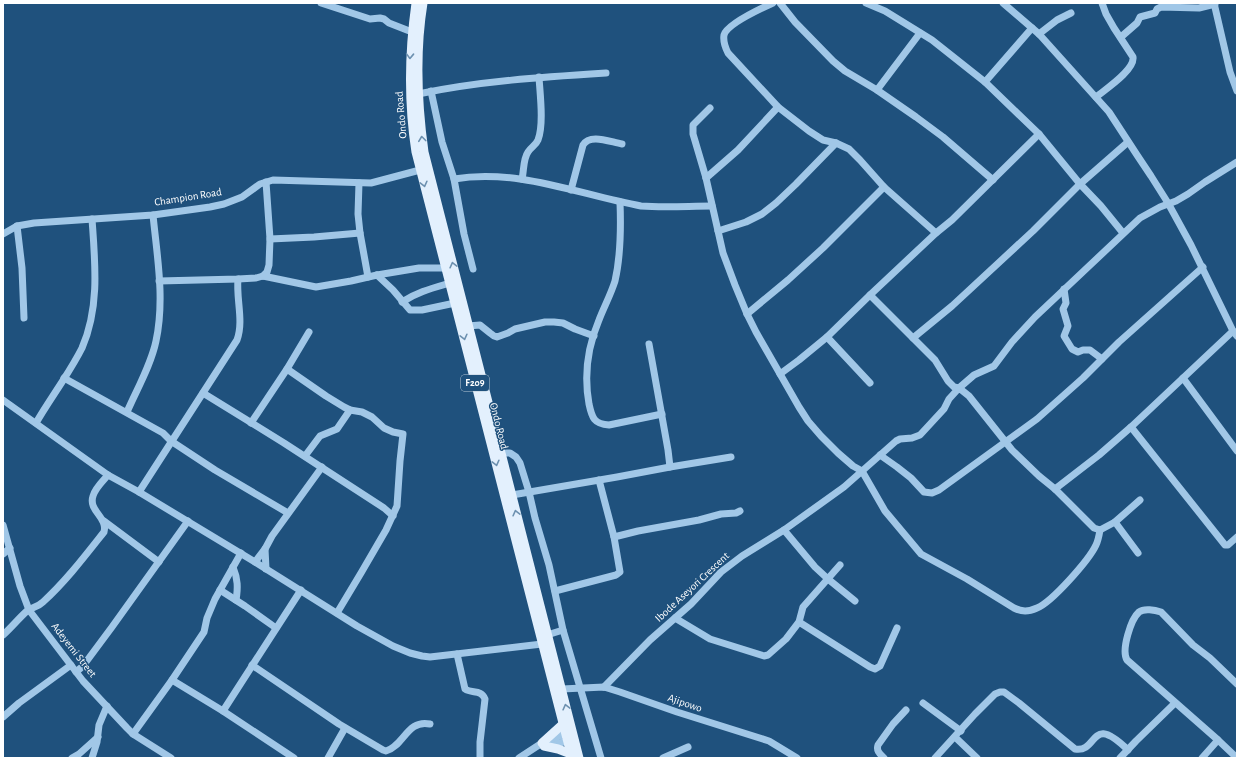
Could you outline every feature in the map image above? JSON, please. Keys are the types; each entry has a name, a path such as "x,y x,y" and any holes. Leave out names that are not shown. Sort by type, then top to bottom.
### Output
{"main road":[{"name":"Ondo Road","path":"416,3 410,57 411,99 413,131 420,170 455,303 501,453 562,689 569,737 574,757"},
{"name":"Ondo Road","path":"423,3 418,41 418,94 424,152 468,326 480,387 542,644 562,724 569,737"},
{"path":"541,746 562,724"},
{"path":"541,746 558,749 574,757"}],"street":[{"path":"321,3 370,19 384,19 389,23 412,32"},
{"path":"773,3 739,20 726,31 724,36 724,45 728,53 778,107 823,140 836,143 848,149 884,187 936,233"},
{"path":"780,3 795,22 833,61 845,71 877,90 943,137 993,180"},
{"path":"866,3 885,11 932,40 985,82 1039,134 1123,233"},
{"path":"1003,3 1039,34 1109,112 1168,204 1203,267 1235,333 1183,378 1099,455 1055,489"},
{"path":"1096,97 1133,64 1133,57 1106,14 1102,3"},
{"path":"1120,36 1136,23 1140,17 1155,14 1157,9 1161,7 1191,9 1215,4 1230,72 1237,91"},
{"path":"1039,34 1057,20 1071,14"},
{"path":"985,82 1032,28"},
{"path":"877,90 920,33"},
{"path":"418,94 465,85 539,77 606,73"},
{"path":"522,179 526,155 535,144 540,132 541,100 539,77"},
{"path":"431,91 442,142 454,179 464,234 473,269"},
{"path":"706,178 738,150 778,107"},
{"path":"710,108 695,123 692,129 706,178 724,253 747,314 802,412 821,436 848,461 862,471 885,511 921,554 967,579 1021,612 1026,611 1038,608 1049,601 1092,552 1100,530 1115,522 1140,500"},
{"path":"780,374 827,337 936,233 952,220 1039,134"},
{"path":"571,190 585,141 589,139 598,139 622,144"},
{"path":"913,338 952,306 1057,209 1080,184 1128,142"},
{"path":"718,231 746,222 762,214 796,184 836,143"},
{"name":"Ibode Aseyori Crescent","path":"604,687 650,640 691,604 721,572 742,556 784,530 844,488 896,441 920,435 944,409 949,399 959,388 974,375 994,366 1012,342 1035,317 1064,288 1097,260 1140,218 1176,201 1237,162"},
{"name":"Champion Road","path":"3,234 17,226 34,223 153,215 210,207 224,204 242,197 260,184 272,180 371,183 420,170"},
{"path":"454,179 470,176 495,176 522,179 620,202 654,207 712,206"},
{"path":"263,276 267,272 269,265 270,238 266,182"},
{"path":"359,183 358,214 368,277"},
{"path":"747,314 788,280 884,187"},
{"path":"620,202 618,263 614,282 594,336 588,361 586,388 593,417 596,422 609,425 662,414"},
{"path":"127,412 151,357 156,341 159,306 159,281 153,215"},
{"path":"36,423 76,359 82,346 92,310 95,263 92,219"},
{"path":"17,226 22,268 24,318"},
{"path":"270,238 360,234"},
{"path":"880,455 911,478 924,492 932,493 939,490 1042,415 1203,267"},
{"path":"159,281 238,279 263,276 316,287 419,268 446,268"},
{"path":"378,275 410,310 422,310 455,303"},
{"path":"139,492 240,334 237,290 238,279"},
{"path":"402,302 412,295 450,283"},
{"path":"1064,288 1066,303 1063,309 1068,326 1064,334 1064,338 1075,351 1090,350 1102,359"},
{"path":"870,295 935,360 948,381 954,387 959,388 969,396 1006,442 1039,476 1055,489 1094,528 1100,530"},
{"path":"742,303 758,304"},
{"path":"468,326 480,324 497,337 515,329 546,322 563,323 575,330 594,336"},
{"path":"251,423 309,332"},
{"path":"827,337 870,383"},
{"path":"649,344 670,467"},
{"path":"287,368 326,396 350,410 362,412 372,417 384,428 393,432 404,434 400,461 397,506 361,574 337,613"},
{"path":"64,378 163,432 172,441 215,470 288,513"},
{"path":"1183,378 1237,451"},
{"path":"203,393 322,467 384,508 393,516"},
{"path":"3,400 108,475 188,521 357,626 393,646 410,653 430,657 542,644"},
{"path":"305,456 320,436 337,429 350,410"},
{"path":"1131,427 1154,453 1225,545 1228,545 1237,537"},
{"path":"501,453 510,453 516,457 520,463 549,565 563,630 601,758"},
{"path":"512,495 731,457"},
{"path":"255,562 266,550 272,536 322,467"},
{"path":"3,635 29,610 42,604 78,565 104,532 106,526 104,521 92,502 93,496 108,475"},
{"path":"555,591 593,582 619,574 620,572 614,537 599,480"},
{"path":"614,537 740,511"},
{"path":"104,521 160,562"},
{"path":"76,672 83,666 112,628 188,521"},
{"path":"1115,522 1138,553"},
{"name":"Adeyemi Street","path":"3,525 20,586 29,610 76,672 133,734 171,758"},
{"path":"784,530 811,563 855,601"},
{"path":"3,554 10,548"},
{"path":"266,550 266,569"},
{"path":"133,734 204,632 207,618 215,599 241,553"},
{"path":"675,618 706,638 764,656 768,655 786,640 799,622 803,607 840,565"},
{"path":"234,567 238,586 236,600"},
{"path":"220,590 276,628"},
{"path":"223,710 301,590"},
{"path":"1237,684 1210,658 1193,645 1161,612 1146,610 1140,611 1136,616 1127,638 1125,656 1127,660 1237,758"},
{"path":"799,622 837,647 875,669 880,666 897,628"},
{"path":"547,635 563,630"},
{"path":"457,654 465,689 467,691 479,692 483,694 485,699 480,742 480,758"},
{"path":"3,717 19,703 71,665"},
{"path":"252,665 345,728 386,751 393,748 418,724 430,724"},
{"path":"172,680 223,710 294,758"},
{"name":"Ajipowo","path":"562,689 604,687 737,732 769,741 798,758"},
{"path":"935,758 995,694 1000,692 1004,692 1075,749 1078,750 1084,748 1097,735 1102,734 1113,737 1128,750"},
{"path":"923,703 961,731"},
{"path":"1120,758 1175,703"},
{"path":"92,758 98,737 100,721 107,706"},
{"path":"884,758 879,753 877,748 878,745 893,724 906,710"},
{"path":"328,758 345,728"},
{"path":"72,758 79,754 98,737"},
{"path":"519,758 541,746 569,737"},
{"path":"955,737 977,758"},
{"path":"1202,758 1218,740"},
{"path":"663,758 688,747"}]}
